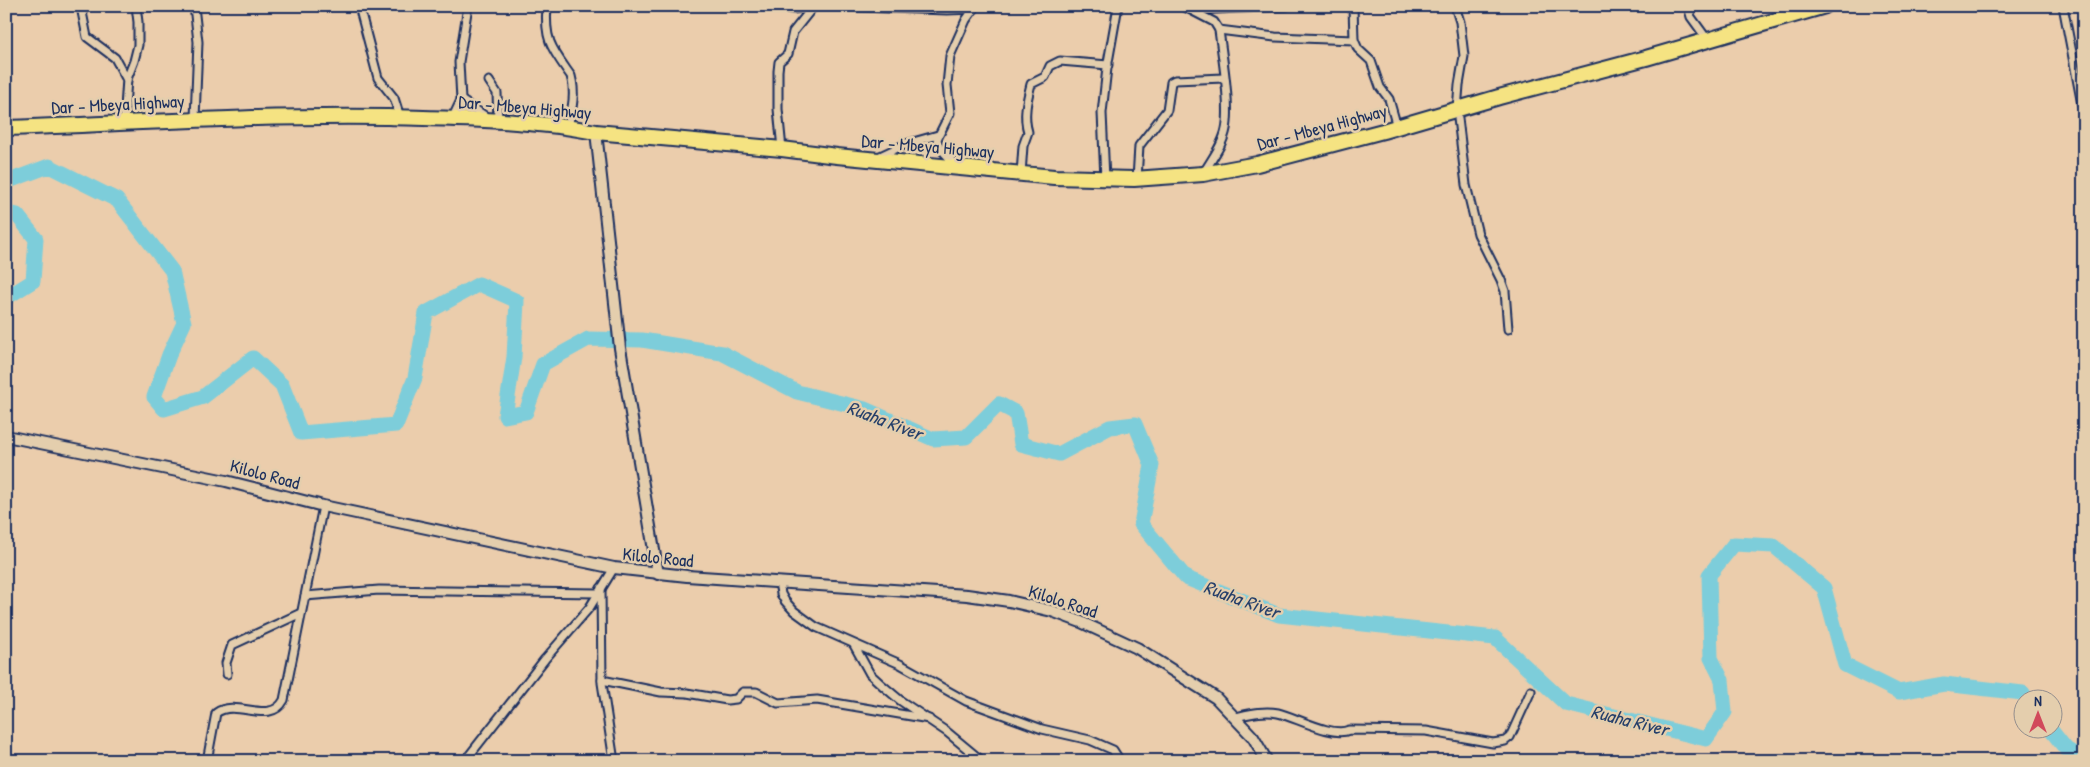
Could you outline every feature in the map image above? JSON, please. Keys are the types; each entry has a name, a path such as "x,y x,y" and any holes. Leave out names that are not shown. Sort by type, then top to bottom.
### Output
{"highway":[{"name":"Dar - Mbeya Highway","path":"6,128 195,119 337,116 452,119 568,127 596,132 782,148 1021,174 1137,179 1203,174 1257,164 1646,58 1825,6"}],"main road":[{"path":"596,132 620,348 658,574"},
{"name":"Kilolo Road","path":"6,436 226,481 323,506 614,568 658,574 967,595 1009,601 1052,611 1137,648 1216,698 1253,736 1267,761"}],"street":[{"path":"85,6 82,12 87,37 115,58 127,80"},
{"path":"124,122 127,80 138,45 136,6"},
{"path":"194,6 198,42 195,119"},
{"path":"359,6 378,78 394,98 400,118"},
{"path":"452,119 461,100 459,62 468,6"},
{"path":"547,6 550,46 571,76 572,81 574,100 568,127"},
{"path":"767,6 793,9 817,6"},
{"path":"830,6 947,10 975,7"},
{"path":"1105,179 1102,114 1118,6"},
{"path":"1183,6 1214,22 1219,30 1224,78 1226,131 1203,174"},
{"path":"1191,10 1287,6"},
{"path":"1353,6 1354,40 1359,51 1370,61 1380,87 1388,99 1397,127"},
{"path":"1455,6 1460,22 1464,56 1457,110 1466,185 1478,234 1505,291 1508,329"},
{"path":"1688,6 1691,17 1707,39"},
{"path":"2063,6 2084,115"},
{"path":"782,148 778,101 780,62 788,54 793,32 813,7"},
{"path":"958,167 939,147 937,141 950,113 946,85 950,56 966,20 975,7"},
{"path":"1219,30 1275,37 1354,40"},
{"path":"1021,174 1023,146 1028,132 1025,123 1026,106 1031,84 1045,77 1050,66 1060,60 1108,65"},
{"path":"1137,179 1139,146 1167,110 1171,82 1175,80 1224,78"},
{"path":"461,100 494,121 497,93 489,80"},
{"path":"872,159 906,144 938,136"},
{"path":"207,761 216,713 223,709 270,712 280,707 284,700 323,506"},
{"path":"465,761 545,659 590,607 614,568"},
{"path":"779,582 781,594 794,611 816,626 900,664 939,687 988,710 1042,728 1090,740 1113,750 1120,761"},
{"path":"305,596 389,590 600,590"},
{"path":"600,590 602,680 614,761"},
{"path":"226,674 226,663 232,645 301,613"},
{"path":"854,644 870,674 901,701 929,719 982,761"},
{"path":"602,680 661,692 688,693 727,700 736,698 743,692 751,691 778,703 817,700 929,719"},
{"path":"1235,716 1252,713 1277,713 1338,733 1349,730 1426,731 1493,744 1505,741 1510,736 1531,691"}],"waterway":[{"name":"Ruaha River","path":"6,182 49,166 117,200 172,271 184,323 169,355 154,397 164,409 203,397 253,358 282,385 301,433 396,425 415,378 426,313 479,284 517,301 514,357 505,416 526,412 543,364 588,339 642,340 722,353 797,392 865,409 933,439 966,437 999,404 1016,413 1021,444 1059,454 1110,427 1135,424 1152,465 1141,524 1186,578 1279,615 1495,638 1566,704 1706,739 1725,712 1722,680 1711,658 1709,575 1734,544 1774,546 1824,588 1845,665 1899,692 1944,684 2012,692"},
{"name":"Ruaha River","path":"6,213 17,215 36,239 33,281 6,298"},
{"name":"Ruaha River","path":"2059,740 2066,749 2084,760"}]}
